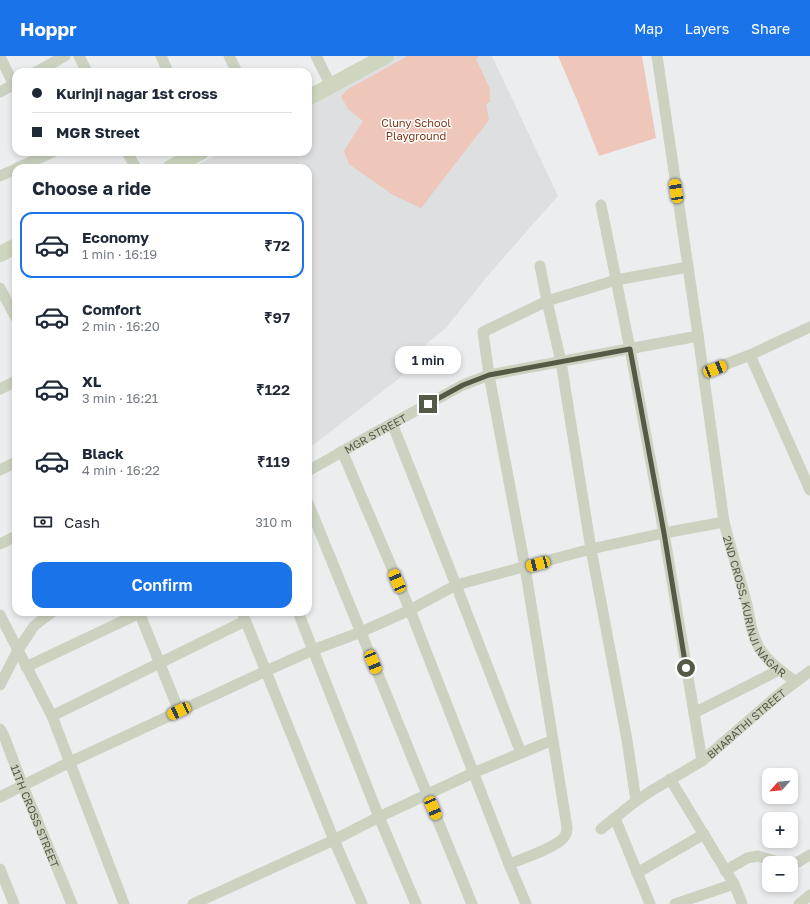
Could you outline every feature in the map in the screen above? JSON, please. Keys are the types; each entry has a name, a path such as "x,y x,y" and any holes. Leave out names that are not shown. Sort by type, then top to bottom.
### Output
{"street":[{"path":"43,68 65,56"},
{"path":"80,56 85,68"},
{"path":"160,56 166,68"},
{"path":"229,56 235,68"},
{"path":"316,56 331,86"},
{"path":"312,96 386,56"},
{"name":"2ND CROSS, KURINJI NAGAR","path":"657,56 724,522 754,636 760,648 770,661 779,670 796,682"},
{"path":"0,57 12,80"},
{"path":"0,92 12,87"},
{"path":"26,164 43,156"},
{"path":"178,164 193,156"},
{"path":"1,171 12,169"},
{"path":"601,205 630,349 664,533 702,761"},
{"path":"0,254 12,248"},
{"path":"540,266 546,301 561,362 591,549 627,740 636,801"},
{"path":"509,864 559,842 564,837 567,830 525,567 489,375 483,332 546,301 616,280 688,267"},
{"path":"0,288 12,304"},
{"path":"0,312 12,306"},
{"path":"703,373 750,355 810,327"},
{"name":"MGR STREET","path":"312,469 463,385 489,375 698,336"},
{"path":"750,355 810,490"},
{"path":"0,389 12,383"},
{"path":"392,423 456,585 520,754"},
{"path":"342,451 410,610 526,904"},
{"path":"0,470 12,464"},
{"path":"312,513 472,904"},
{"path":"0,797 70,762 266,671 410,610 456,585 591,549 724,522"},
{"path":"0,544 12,538"},
{"path":"0,615 3,627 18,650 52,716 124,904"},
{"path":"0,685 18,650 34,626 47,616"},
{"path":"26,667 132,616"},
{"path":"142,616 179,711"},
{"path":"52,716 160,663 244,616 334,840 362,904"},
{"path":"300,616 379,817 416,904"},
{"path":"694,713 779,670"},
{"name":"BHARATHI STREET","path":"601,829 636,801 702,761 777,696 810,671"},
{"name":"11TH CROSS STREET","path":"0,729 4,736 22,786 72,904"},
{"path":"193,904 334,840 473,772 553,740"},
{"path":"670,779 734,884 742,904"},
{"path":"615,818 650,904"},
{"path":"637,873 704,834"},
{"path":"798,862 810,855"},
{"path":"725,871 747,858 758,856 762,857"},
{"path":"0,869 14,904"},
{"path":"675,904 734,884"},
{"path":"799,904 810,895"}],"shaded area":[{"path":"395,56 492,56 558,196 490,273 445,329 426,344 418,358 401,377 312,446 312,164 198,164 215,156 312,156 312,104 366,71"}],"green space":[{"name":"Cluny School Playground","path":"408,56 478,56 479,57 476,59 490,89 490,102 486,104 489,120 421,208 393,195 349,164 344,151 363,121 348,109 341,96 348,89"},
{"path":"558,56 642,56 656,138 599,156"}],"route":[{"path":"428,404 463,385 489,375 630,349 664,533 686,668"}]}
